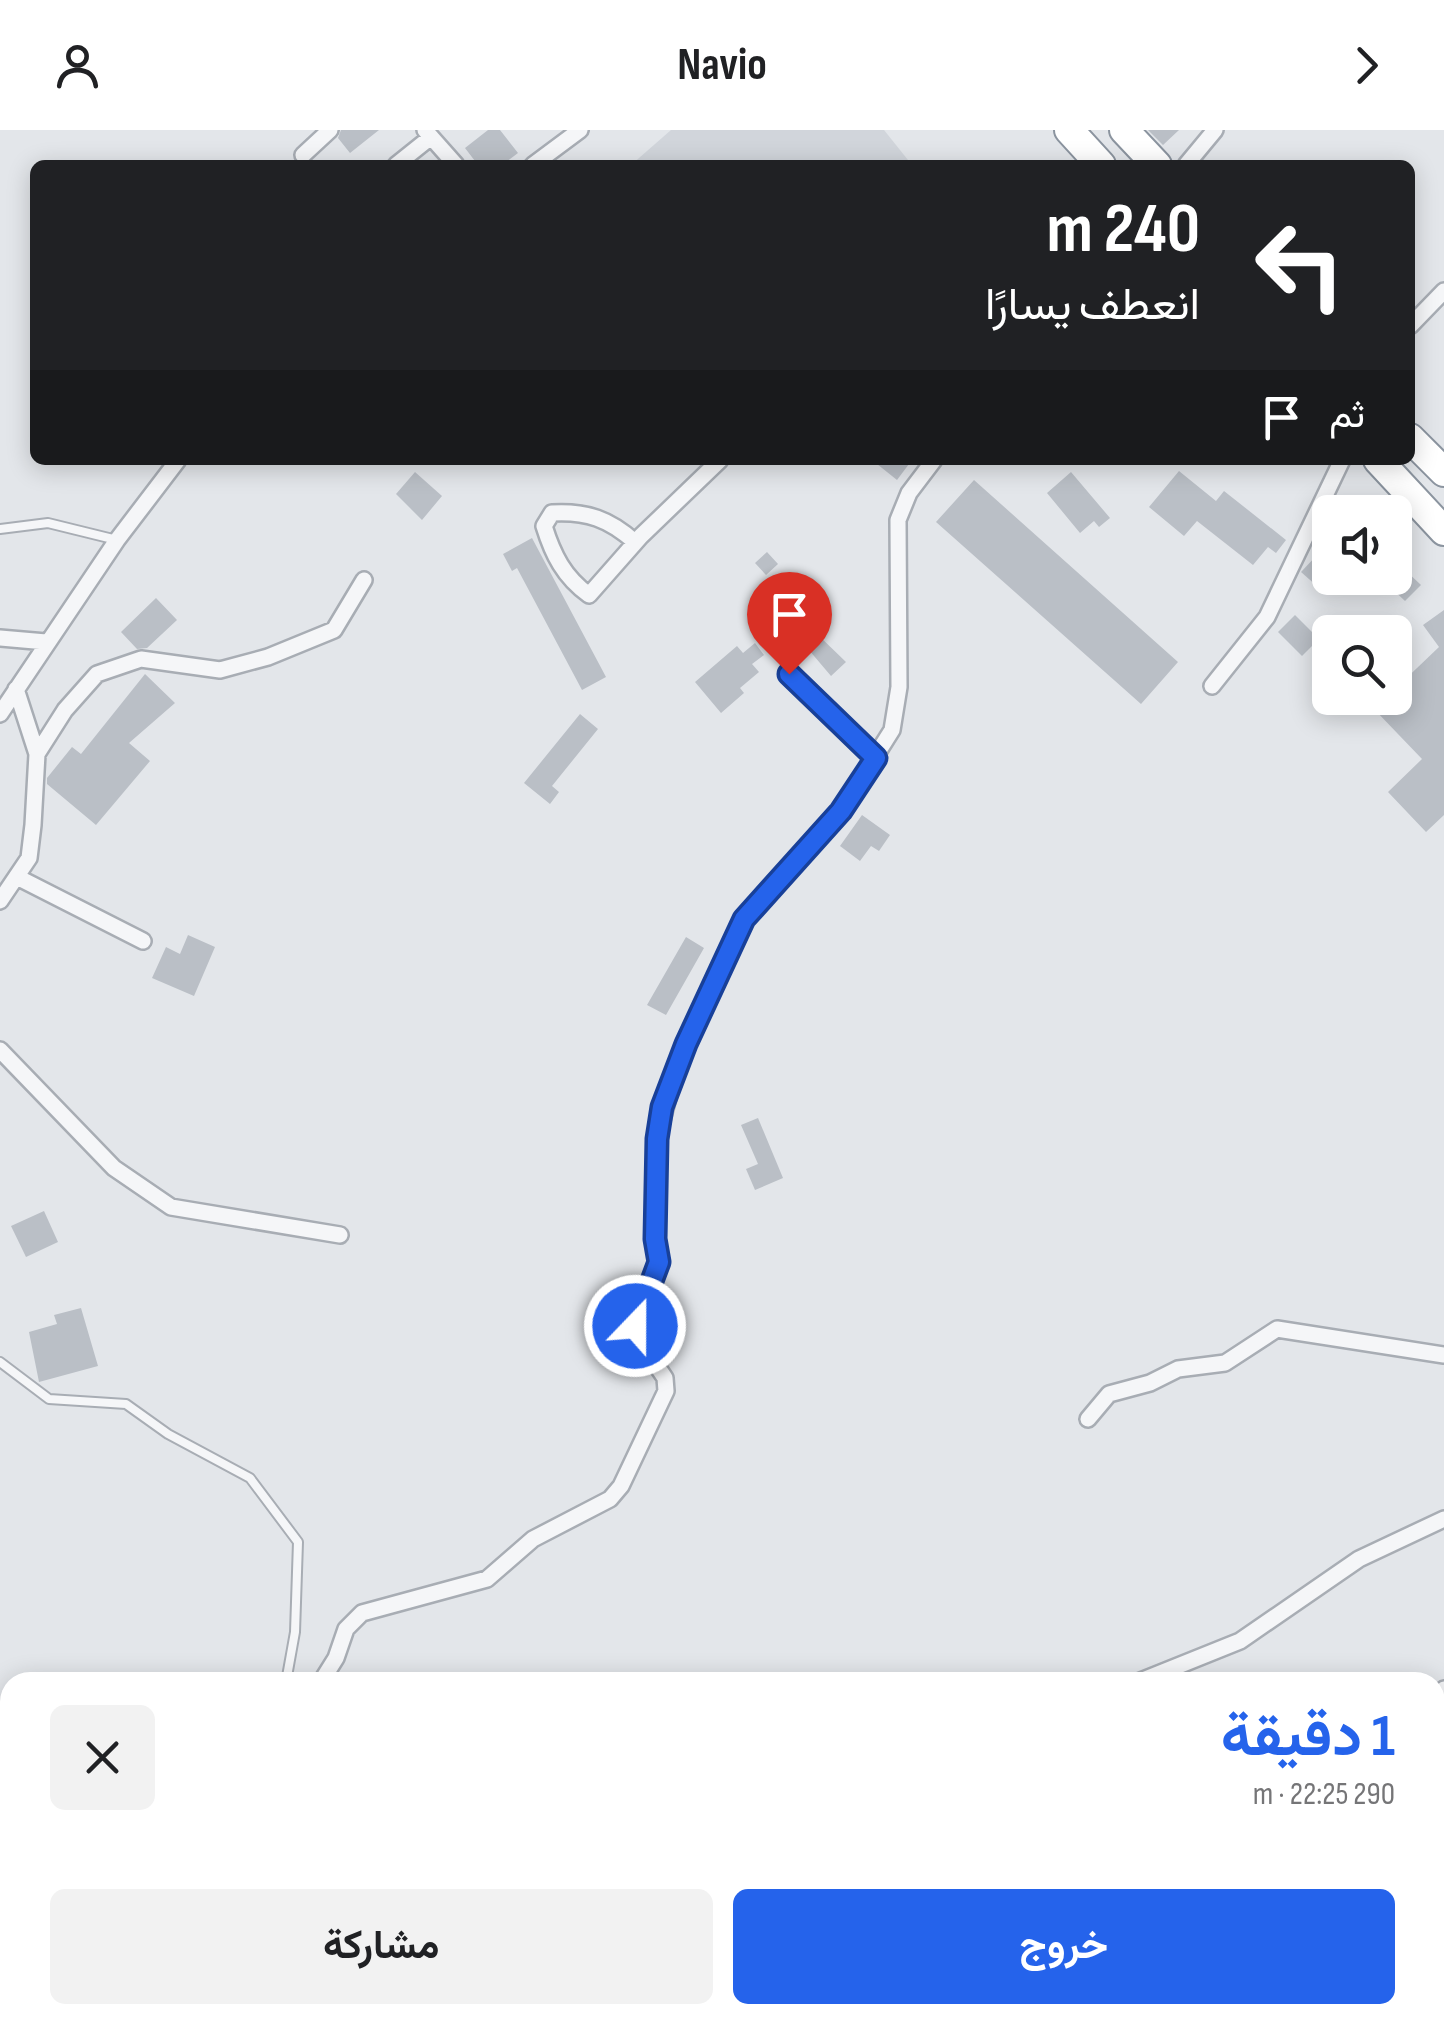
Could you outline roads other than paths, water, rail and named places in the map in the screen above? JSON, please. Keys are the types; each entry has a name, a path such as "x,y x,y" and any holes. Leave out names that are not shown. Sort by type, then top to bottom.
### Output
{"highway":[{"path":"1069,130 1096,160"},
{"path":"1124,130 1152,160"},
{"path":"1415,443 1444,472"},
{"path":"1383,465 1444,531"}],"street":[{"path":"303,155 330,130"},
{"path":"541,160 580,130"},
{"path":"1190,160 1215,130"},
{"path":"401,160 428,134 451,160"},
{"path":"1415,321 1444,291"},
{"path":"0,714 46,642 174,465"},
{"path":"641,536 589,595 573,584 553,554 544,526 552,513 578,512 612,522 635,542 641,536 715,465"},
{"path":"327,1672 346,1629 362,1613 487,1579 534,1538 610,1499 621,1486 666,1390 665,1378 634,1332 637,1312 659,1262 655,1170 667,1093 744,919 841,811 876,758 897,710 898,520 909,494 930,465"},
{"path":"1212,686 1267,617 1340,465"},
{"path":"37,754 65,710 97,674 141,659 220,670 268,657 334,630 364,580"},
{"path":"0,638 46,642"},
{"path":"789,674 876,758"},
{"path":"0,901 30,858 37,754 16,688"},
{"path":"17,877 143,941"},
{"path":"0,1050 114,1168 171,1208 340,1235"},
{"path":"1088,1418 1108,1394 1150,1383 1178,1369 1225,1362 1277,1329 1444,1355"},
{"path":"1163,1672 1240,1641 1359,1559 1444,1519"}],"lane":[{"path":"0,529 48,523 118,540"},
{"path":"0,1362 49,1399 126,1404 168,1434 250,1478 298,1542 295,1632 288,1672"}]}
